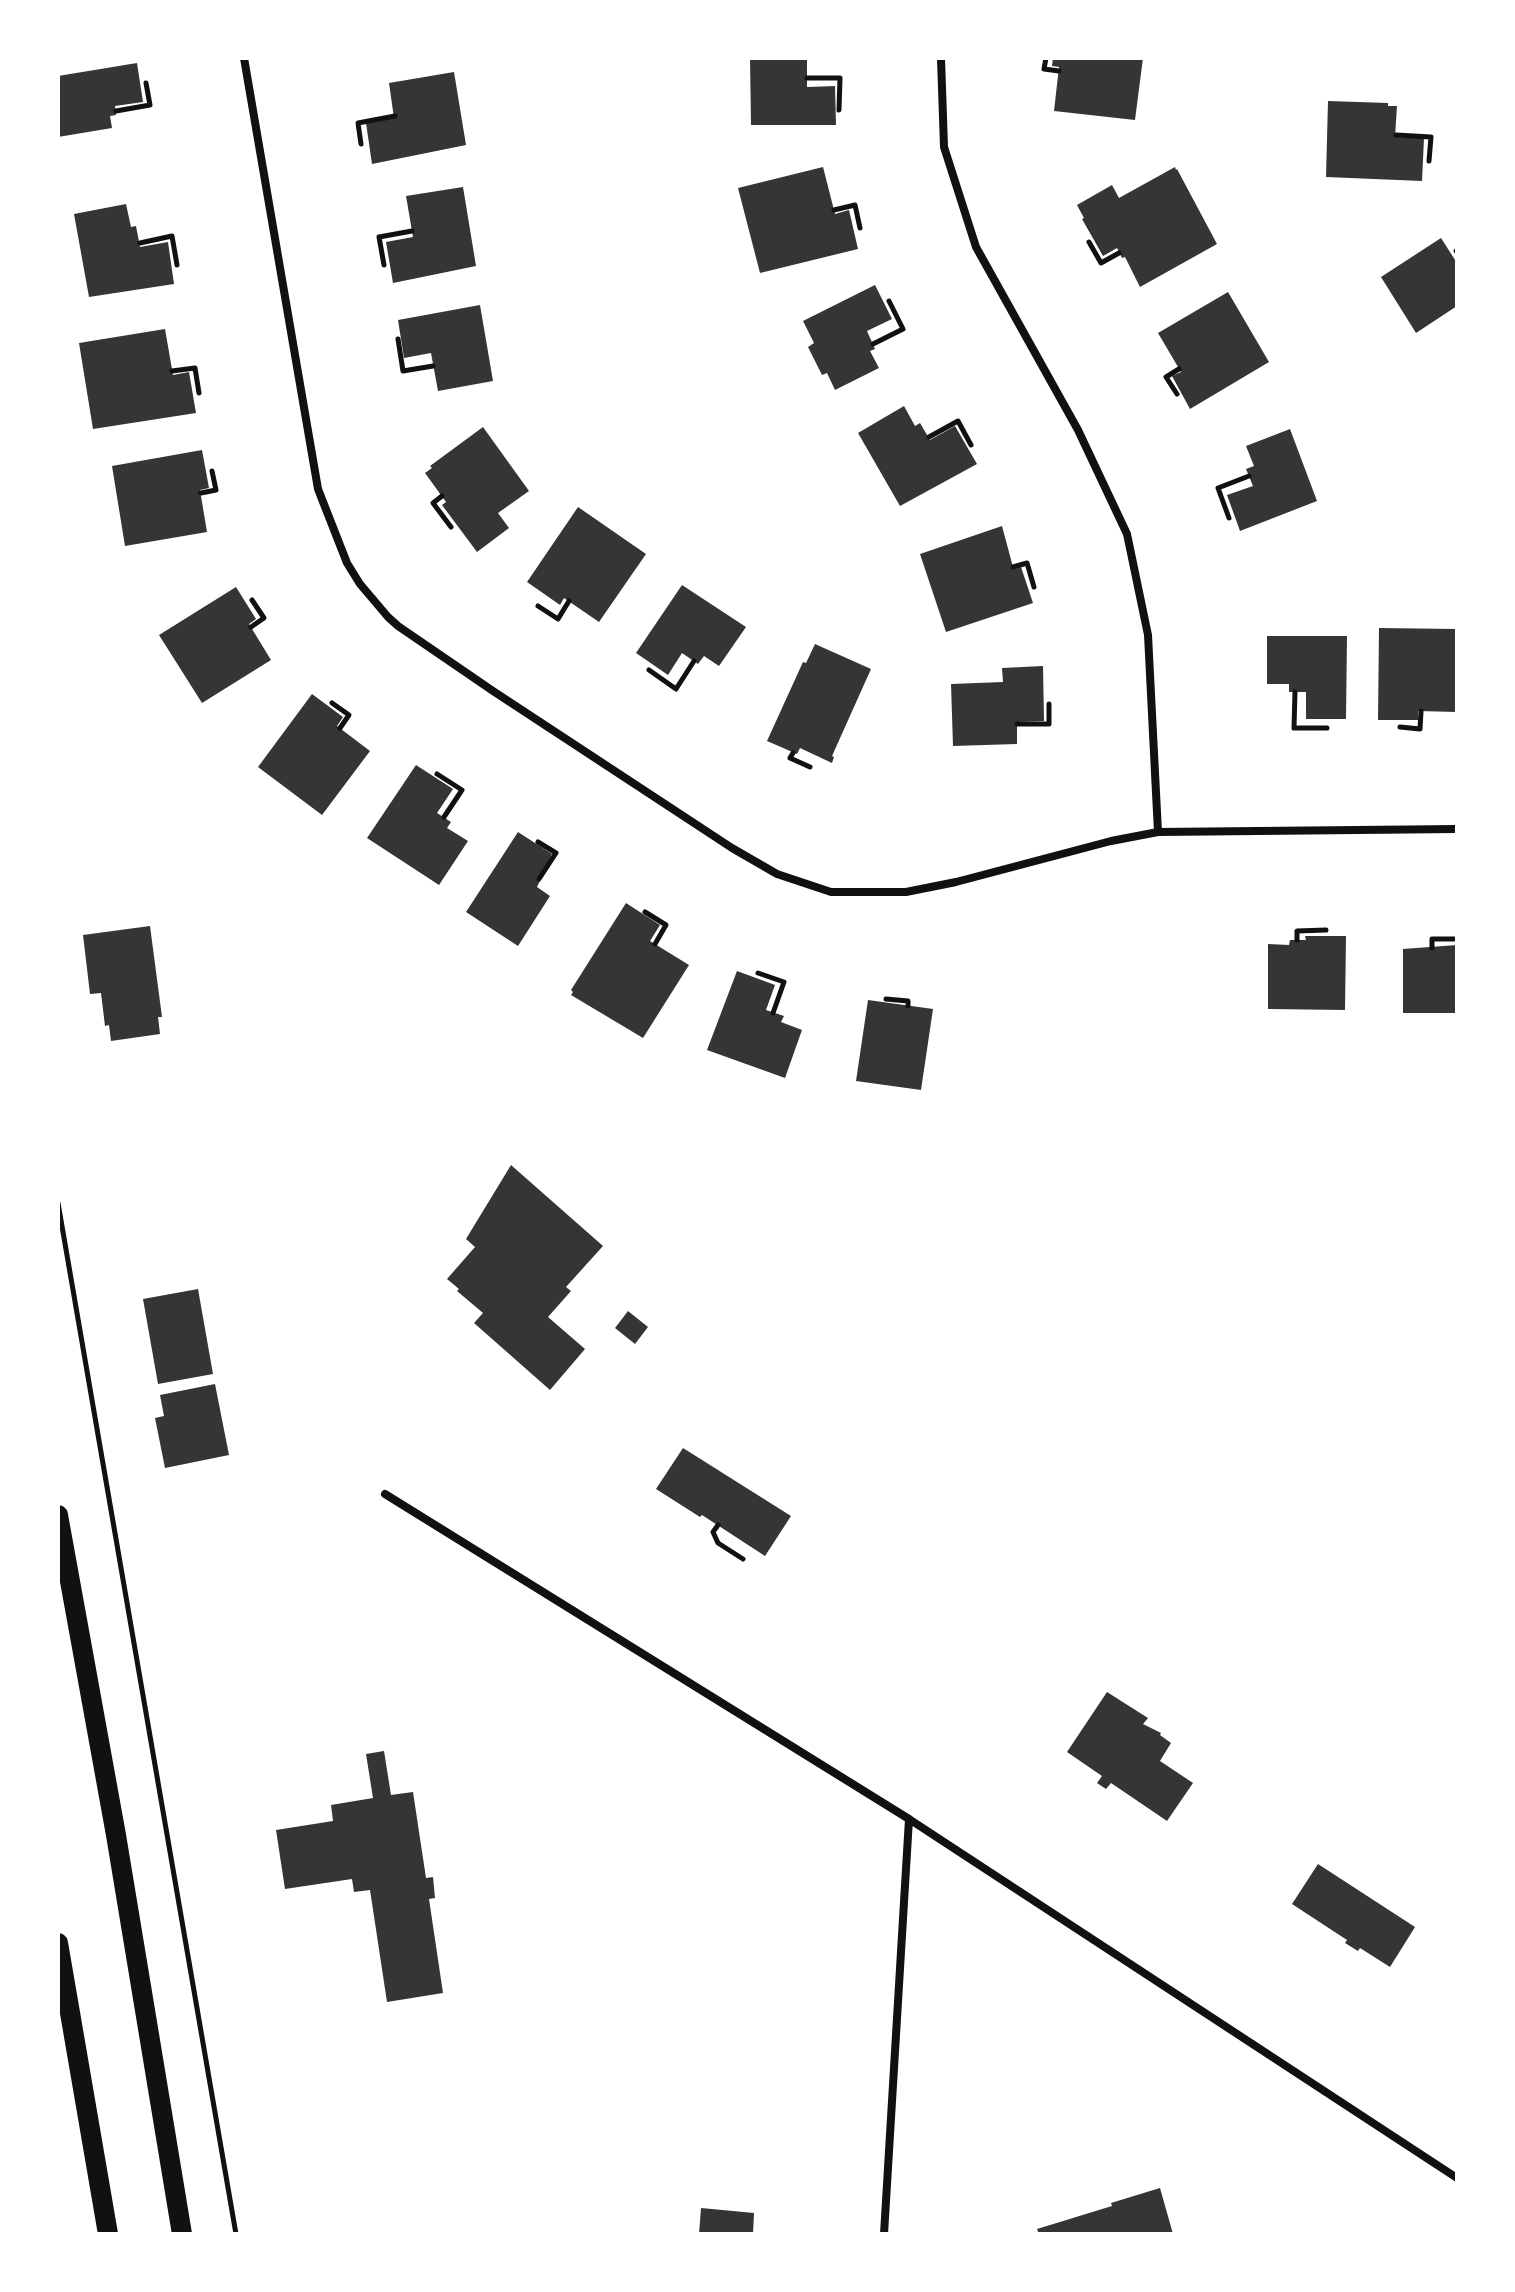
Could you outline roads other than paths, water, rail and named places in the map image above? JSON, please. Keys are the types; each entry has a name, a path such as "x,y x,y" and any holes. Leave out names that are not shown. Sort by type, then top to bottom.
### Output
{"main road":[{"path":"58,1515 116,1835 182,2234"},
{"path":"58,1943 108,2234"}],"street":[{"path":"244,58 318,489 347,563 360,584 398,626 732,848 792,881 831,892 906,892 1158,832 1457,829"},
{"path":"941,58 944,147 976,247 1078,430 1127,534 1148,635 1158,832"},
{"path":"385,1494 909,1819 1457,2178"},
{"path":"884,2234 909,1819"}]}
